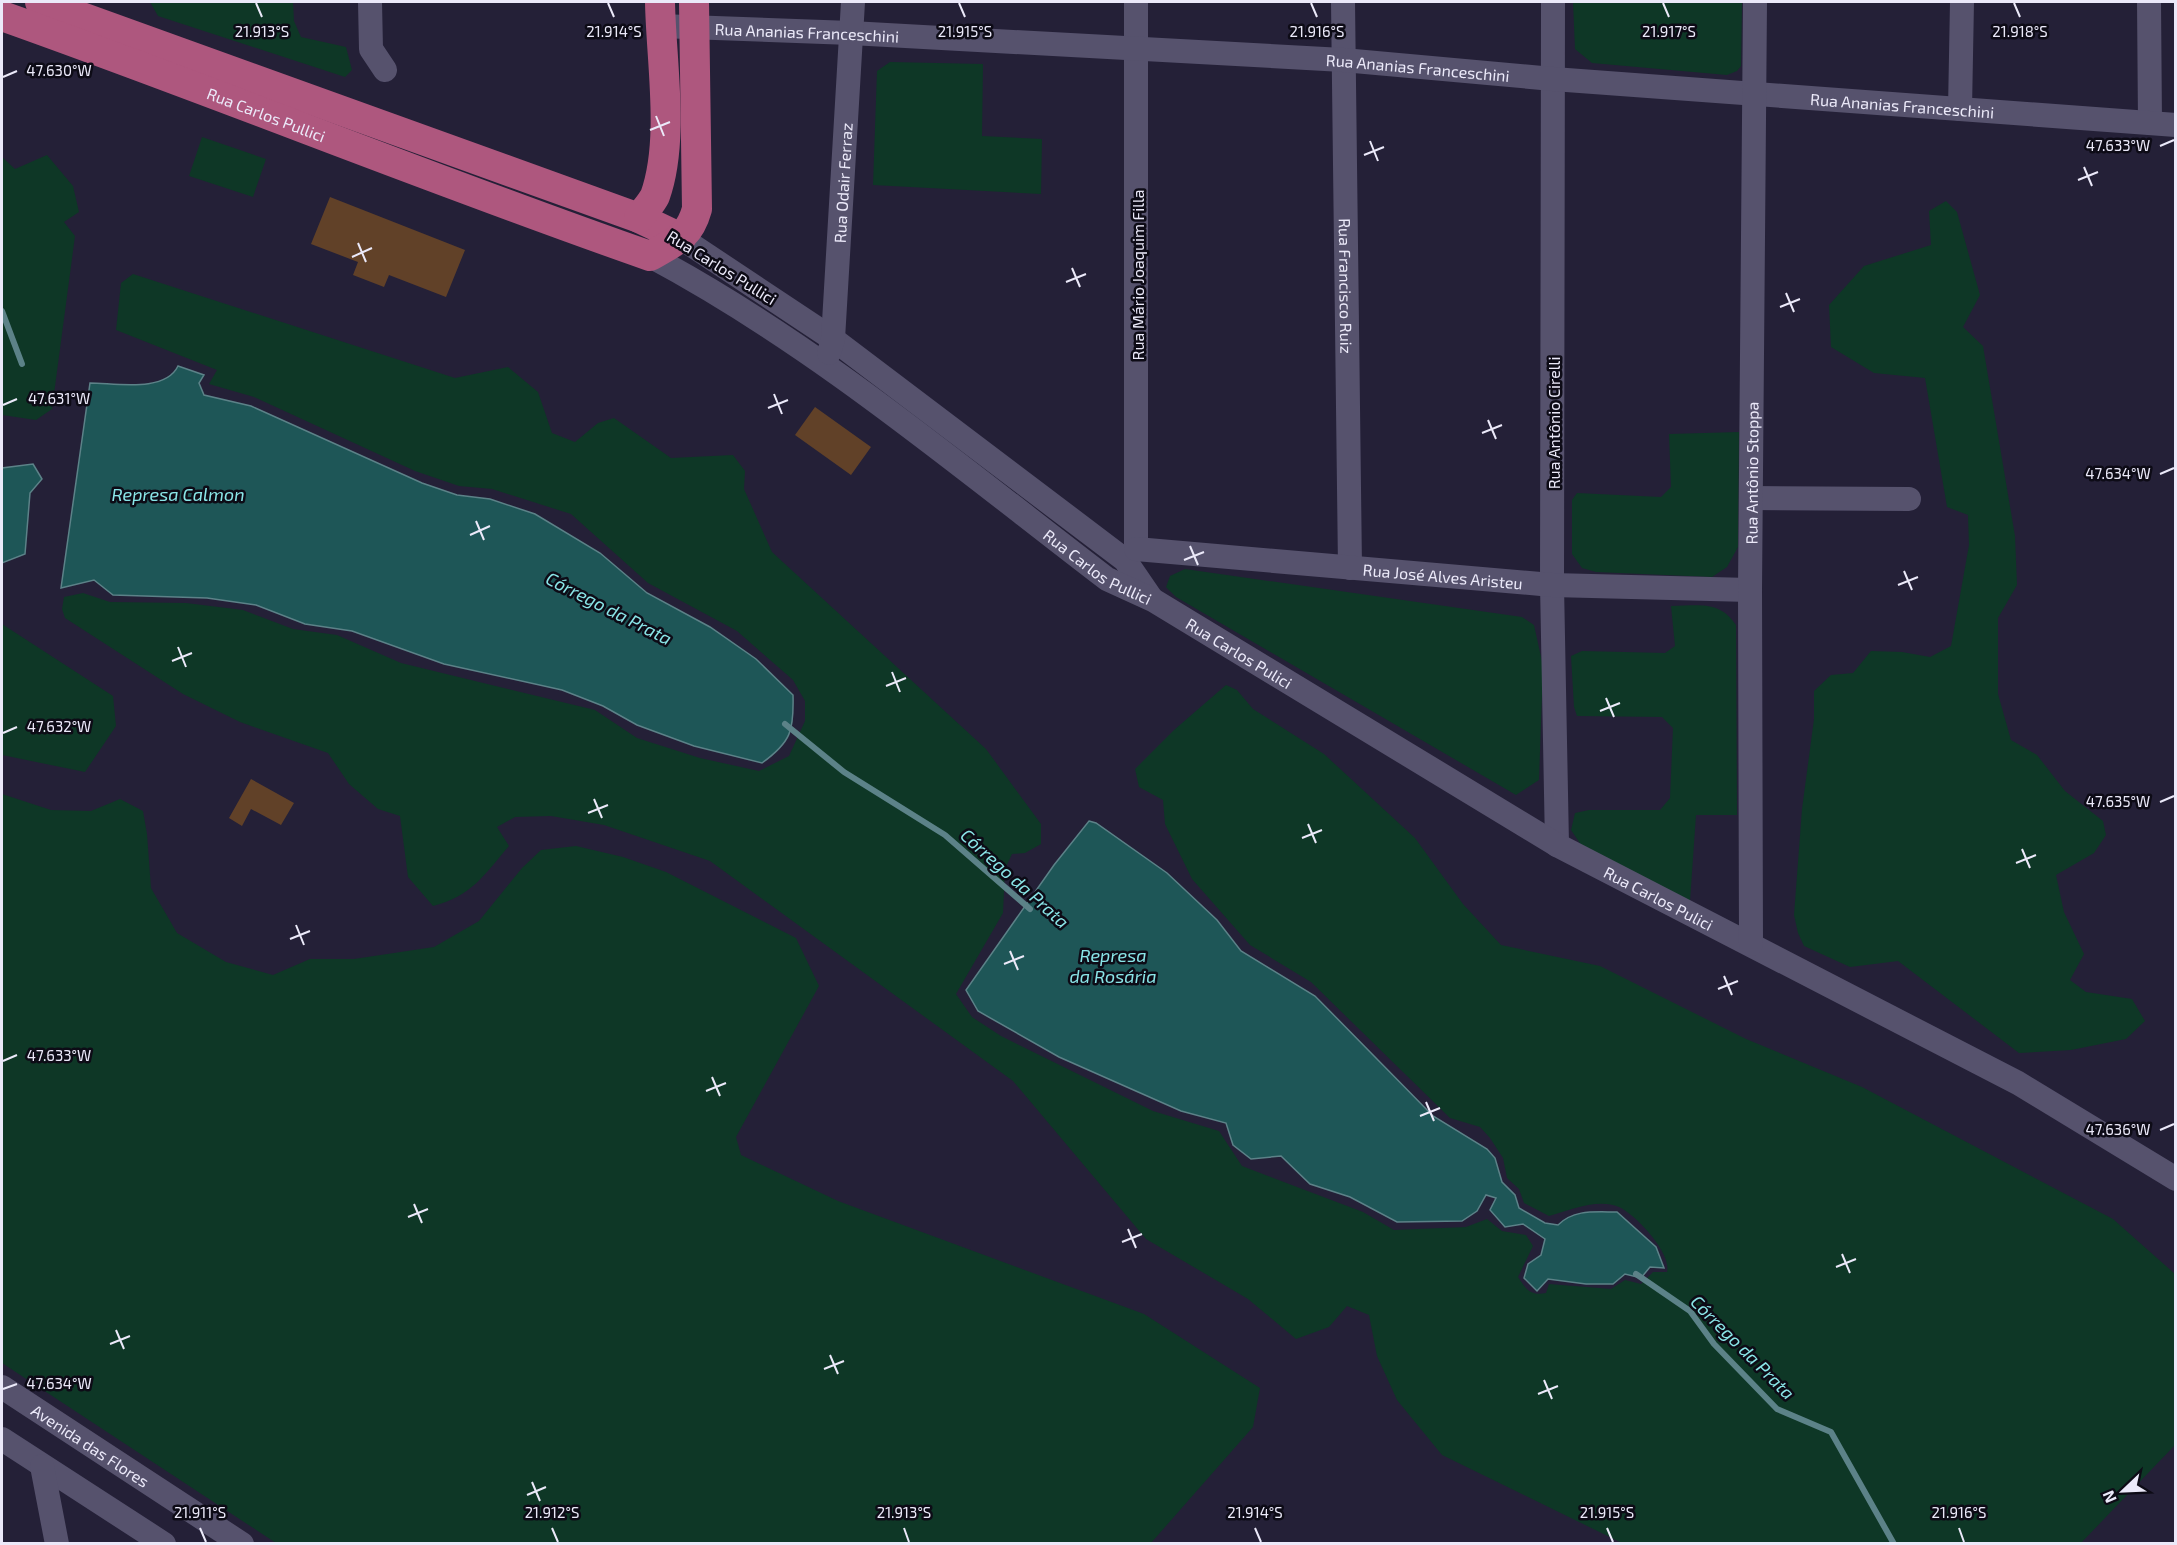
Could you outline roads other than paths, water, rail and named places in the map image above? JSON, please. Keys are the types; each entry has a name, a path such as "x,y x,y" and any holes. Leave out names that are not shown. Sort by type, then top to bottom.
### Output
{"main road":[{"name":"Rua Carlos Pullici","path":"40,2 639,218 681,238"},
{"path":"639,218 654,199 662,171 664,122 660,14"},
{"path":"650,256 681,238 693,226 697,209 694,14"},
{"name":"Rua Carlos Pullici","path":"2,16 131,62 515,209 650,256"}],"street":[{"path":"370,2 371,49 385,70"},
{"name":"Rua Odair Ferraz","path":"826,364 833,339 853,2"},
{"name":"Rua Mário Joaquim Filla","path":"1130,555 1136,2"},
{"name":"Rua Francisco Ruiz","path":"1343,2 1350,568"},
{"name":"Rua Antônio Cirelli","path":"1552,2 1552,585 1557,845"},
{"name":"Rua Antônio Stoppa","path":"1751,944 1750,590 1755,2"},
{"path":"1960,109 1962,2"},
{"path":"2149,2 2150,123"},
{"name":"Rua Ananias Franceschini","path":"660,14 694,14 851,33 1343,60 1553,79 2175,125"},
{"name":"Rua Carlos Pullici","path":"681,238 833,339 1130,555 1153,600"},
{"name":"Rua Carlos Pullici","path":"650,256 716,292 826,364 1107,579 1153,600"},
{"path":"1751,498 1909,499"},
{"path":"1107,579 1130,555"},
{"name":"Rua José Alves Aristeu","path":"1130,555 1350,568 1552,585 1750,590"},
{"name":"Rua Carlos Pulici","path":"1153,600 1557,845 2018,1083 2175,1179"},
{"name":"Avenida das Flores","path":"2,1387 242,1544"},
{"path":"2,1439 164,1544"},
{"path":"42,1466 57,1544"}],"water":[{"name":"Represa Calmon","path":"178,366 204,375 199,383 204,395 251,406 422,483 457,495 490,499 535,514 600,553 647,593 710,627 756,659 793,695 793,718 785,742 762,763 694,746 637,725 603,706 562,690 444,664 352,631 305,624 256,605 207,598 113,595 94,580 61,588 90,383 138,385 151,383 172,374"},
{"path":"33,464 42,479 30,493 25,554 2,563 2,468"},
{"name":"Represa da Rosária","path":"1089,821 1096,823 1167,873 1217,920 1241,951 1315,996 1433,1116 1487,1149 1495,1158 1502,1182 1515,1195 1519,1208 1545,1223 1558,1225 1578,1214 1617,1212 1656,1247 1664,1268 1650,1267 1641,1278 1625,1274 1613,1284 1586,1284 1548,1279 1537,1291 1524,1278 1528,1264 1541,1255 1545,1239 1523,1224 1505,1227 1490,1210 1496,1198 1486,1195 1477,1211 1462,1221 1397,1222 1350,1197 1310,1184 1281,1156 1251,1159 1233,1145 1226,1123 1181,1111 1059,1057 978,1011 966,990 1054,865"}],"waterway":[{"name":"Córrego da Prata","path":"2,311 22,364"},
{"name":"Córrego da Prata","path":"785,724 844,772 945,835 1030,909"},
{"name":"Córrego da Prata","path":"1636,1274 1690,1311 1714,1344 1777,1409 1831,1432 1894,1544"}]}
